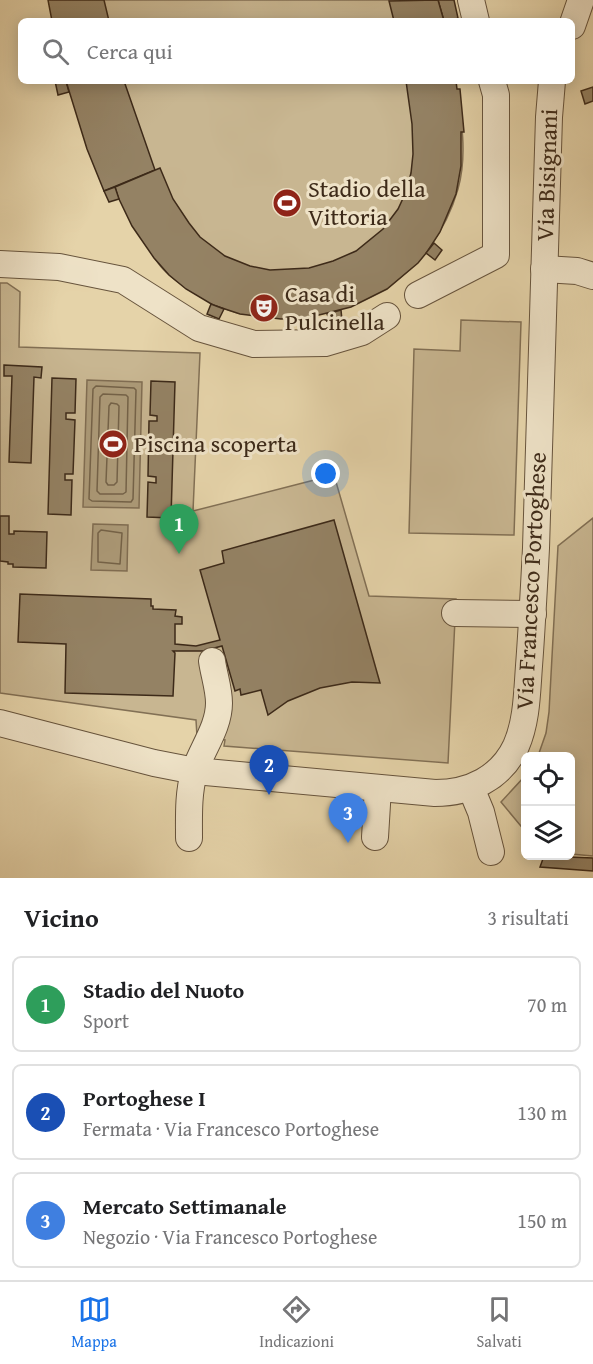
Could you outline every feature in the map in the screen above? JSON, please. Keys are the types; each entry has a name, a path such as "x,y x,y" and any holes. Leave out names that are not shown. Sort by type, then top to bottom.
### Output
{"street":[{"path":"471,0 475,18"},
{"path":"575,18 581,0"},
{"path":"418,295 496,255 496,95 493,84"},
{"name":"Via Bisignani","path":"544,269 552,84"},
{"path":"0,264 59,267 123,280 199,328 254,344 325,343 362,332 387,316"},
{"path":"544,269 568,270 593,276"},
{"name":"Via Francesco Portoghese","path":"0,723 195,771 435,793 453,793 471,788 497,772 509,759 517,744 527,698 533,614 544,269"},
{"path":"455,613 533,614"},
{"path":"189,838 190,794 195,771 210,738 219,710 212,661"},
{"path":"375,837 378,788"},
{"path":"471,788 481,812 490,852"}],"shaded area":[{"path":"56,0 438,0 443,18 59,18"},
{"name":"Stadio della Vittoria","path":"75,84 455,84 461,121 463,162 458,189 446,220 430,247 409,270 384,289 357,303 328,313 296,317 263,316 243,314 223,307 184,286 167,273 158,263 123,204"},
{"path":"0,283 7,283 20,292 19,347 200,353 193,511 334,475 369,596 456,599 448,763 224,746 225,740 197,736 196,720 0,693"},
{"path":"461,320 521,322 514,535 409,533 414,349 460,351"},
{"path":"593,518 593,856 575,854 575,752 539,752 546,733 549,712 558,546"},
{"path":"521,780 521,826 501,802"}],"water":[{"name":"Piscina scoperta","path":"87,380 142,382 139,508 83,507"},
{"path":"93,524 128,525 127,571 91,570"}],"building":[{"path":"48,0 104,0 108,18 51,18"},
{"path":"438,0 454,0 458,18 443,18"},
{"path":"438,0 443,18 393,18 389,1"},
{"path":"56,84 67,84 69,92 58,95"},
{"path":"67,84 125,84 155,170 104,191 87,149"},
{"path":"406,84 456,84 457,89 460,89 464,132 461,132 461,166 456,194 440,232 418,263 387,289 351,307 311,317 281,319 240,314 213,305 186,289 154,258 132,226 115,187 160,168 173,199 189,223 200,237 225,256 250,266 270,270 309,268 356,251 383,229 398,209 411,173 412,124"},
{"path":"593,87 593,101 585,104 581,91"},
{"path":"115,187 119,199 109,202 104,191"},
{"path":"434,243 442,250 435,260 426,253"},
{"path":"211,304 224,309 219,319 207,314"},
{"path":"341,310 342,320 331,323 327,314"},
{"path":"4,365 42,367 41,378 34,377 31,463 9,462 12,376 4,376"},
{"path":"52,378 76,379 75,413 66,413 66,419 75,420 73,474 65,474 65,480 72,480 71,515 48,514"},
{"path":"151,381 175,382 171,518 147,517 148,482 156,483 156,477 148,476 149,421 157,421 157,416 150,415"},
{"path":"0,516 9,516 9,534 14,534 14,531 47,532 46,568 13,567 13,564 0,561"},
{"path":"334,520 380,683 352,682 320,688 288,701 268,715 261,690 241,695 240,689 235,691 222,646 203,651 173,651 175,653 173,696 65,693 66,644 18,642 20,594 151,599 153,609 176,610 175,616 182,617 182,624 175,624 175,644 196,646 220,640 200,570 224,563 222,551"},
{"path":"593,858 593,871 540,867 543,860"}],"place":[{"name":"Stadio della Vittoria","path":"287,203"},
{"name":"Casa di Pulcinella","path":"264,308"},
{"name":"Piscina scoperta","path":"113,444"},
{"name":"Stadio del Nuoto","path":"179,554"},
{"name":"Portoghese I","path":"269,795"},
{"name":"Mercato Settimanale","path":"348,843"}]}
